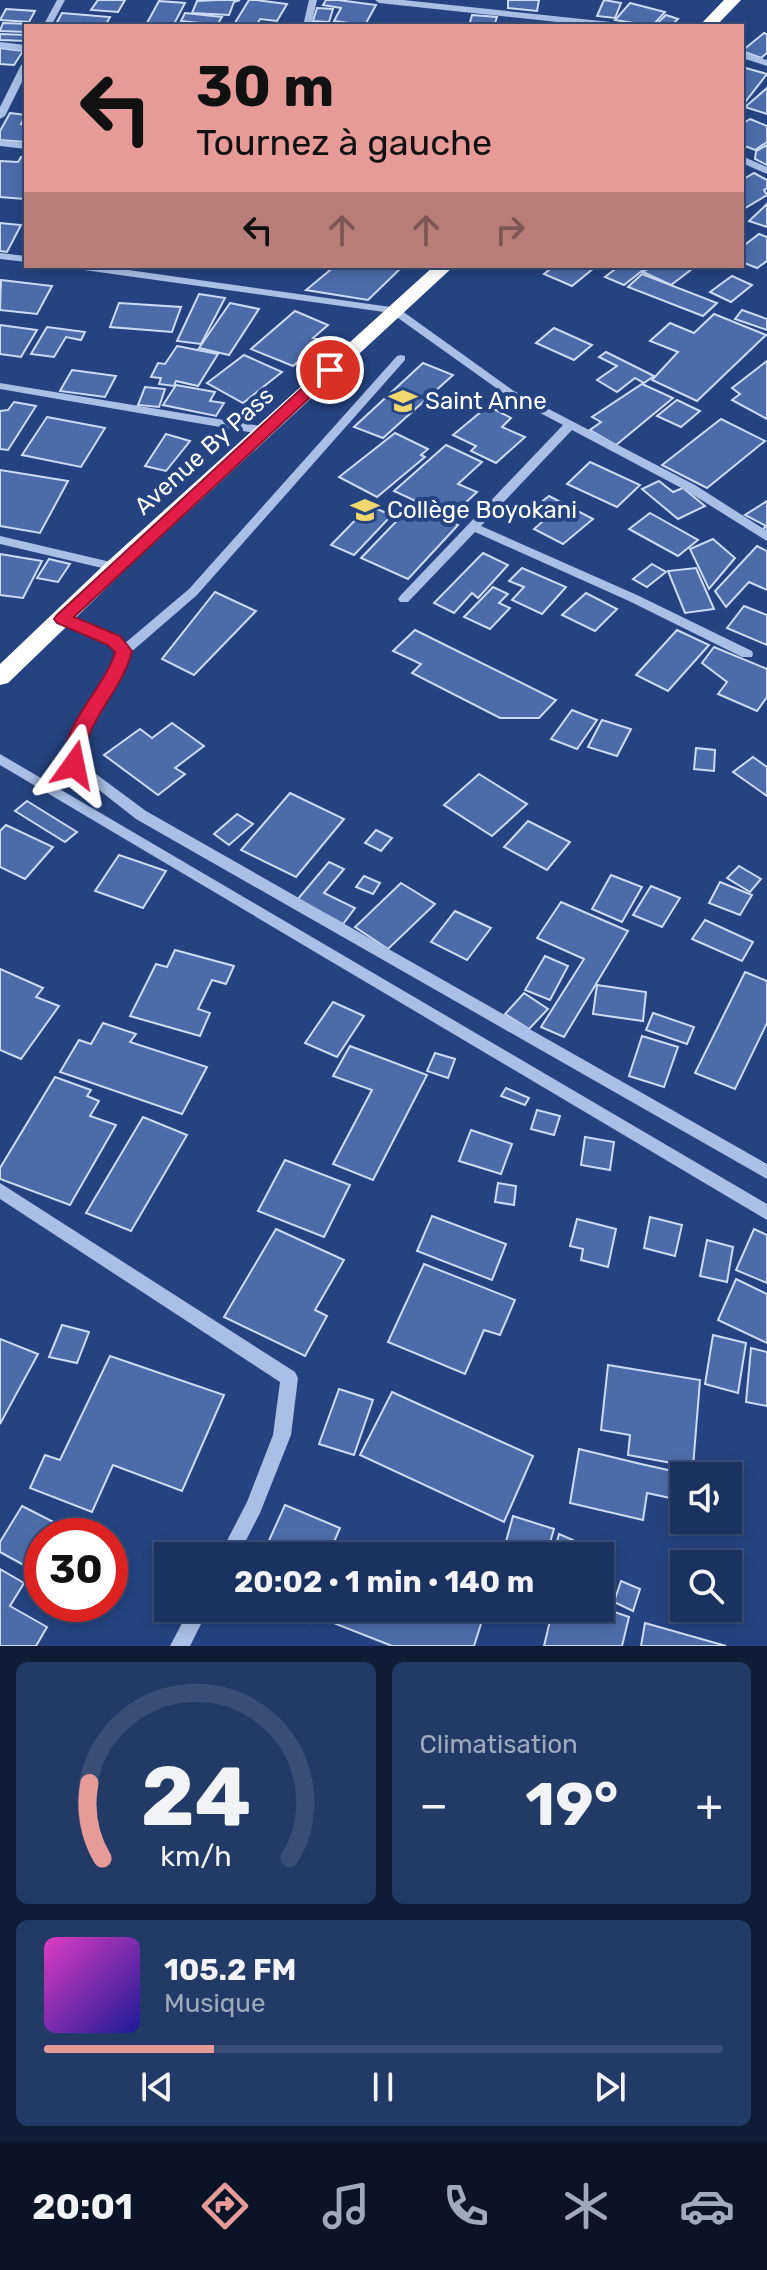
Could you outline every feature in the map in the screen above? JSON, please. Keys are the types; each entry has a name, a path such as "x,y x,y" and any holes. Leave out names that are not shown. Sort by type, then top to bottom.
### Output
{"highway":[{"path":"709,24 733,0"},
{"name":"Avenue By Pass","path":"0,677 115,567 443,268"}],"street":[{"path":"48,24 61,0"},
{"path":"307,24 313,0"},
{"path":"379,0 601,24"},
{"path":"0,45 24,48"},
{"path":"744,56 767,63"},
{"path":"0,116 24,69"},
{"path":"0,143 24,146"},
{"path":"744,160 767,171"},
{"path":"0,256 24,259"},
{"path":"91,268 394,310 510,393 691,488 767,537"},
{"path":"401,358 193,592 124,651 121,665 84,722 75,747 74,765 141,815 767,1172"},
{"path":"0,386 266,431"},
{"path":"404,599 569,426"},
{"path":"473,527 633,598 747,654"},
{"path":"0,540 115,567"},
{"path":"63,619 114,641 124,651"},
{"path":"0,759 767,1213"},
{"path":"0,1190 289,1378 282,1435 254,1507 235,1542"},
{"path":"180,1646 193,1622"}],"building":[{"path":"98,0 125,0 118,12 91,10"},
{"path":"240,0 234,2 229,15 192,13 197,1"},
{"path":"249,0 287,4 277,21 260,19 257,24 234,24"},
{"path":"326,0 338,0 376,5 366,24 357,24 334,21 341,8 323,5"},
{"path":"508,0 539,0 537,11 508,8"},
{"path":"604,0 621,3 615,18 597,16"},
{"path":"159,1 185,3 174,24 147,23"},
{"path":"630,3 665,12 654,24 615,20"},
{"path":"317,8 333,9 329,22 313,21"},
{"path":"6,9 35,11 29,22 0,20"},
{"path":"62,13 110,17 106,24 56,24"},
{"path":"185,13 222,17 218,24 181,21"},
{"path":"472,15 497,17 495,24 470,24"},
{"path":"666,15 678,19 673,24 656,24"},
{"path":"3,23 30,24 24,24 24,32 0,31"},
{"path":"764,33 767,34 767,53 761,58 744,49"},
{"path":"0,34 24,35 24,41 0,40"},
{"path":"0,48 23,51 14,65 0,64"},
{"path":"744,68 767,74 744,103"},
{"path":"767,88 767,114 745,107"},
{"path":"10,113 24,115 21,124 24,125 24,142 0,140 0,131"},
{"path":"750,119 767,126 767,142 755,150 744,146 744,123"},
{"path":"767,145 767,165 755,159 756,151"},
{"path":"24,157 24,199 0,197 0,161 18,162"},
{"path":"754,173 767,180 764,190 767,195 744,209 744,179"},
{"path":"767,204 767,227 749,221"},
{"path":"0,223 21,225 7,252 0,251"},
{"path":"759,234 767,237 767,261 757,268 744,263 744,245"},
{"path":"333,268 401,268 368,300 306,290"},
{"path":"552,268 594,268 572,286 544,274"},
{"path":"616,268 645,268 624,285 605,277"},
{"path":"649,268 692,269 671,285 643,272"},
{"path":"642,274 717,303 703,316 628,287"},
{"path":"732,276 752,285 731,302 710,292"},
{"path":"1,280 52,286 37,314 0,310"},
{"path":"199,294 225,298 201,344 177,341"},
{"path":"119,303 181,307 172,332 110,327"},
{"path":"230,303 259,309 229,355 199,348"},
{"path":"742,310 767,319 767,330 735,319"},
{"path":"295,311 328,325 313,338 322,341 293,366 251,349"},
{"path":"714,314 766,335 697,401 652,380 678,352 650,341 670,323 694,333"},
{"path":"0,325 37,330 21,357 0,354"},
{"path":"47,327 85,332 81,340 66,337 54,357 31,354"},
{"path":"554,328 592,345 574,360 536,343"},
{"path":"177,346 218,354 198,386 176,381 174,386 159,384 161,378 151,377 158,363 165,364"},
{"path":"606,352 654,376 644,383 635,378 617,392 597,380 617,366 599,357"},
{"path":"244,355 282,372 243,403 207,383"},
{"path":"767,361 767,419 732,400 740,394 732,388"},
{"name":"Saint Anne","path":"423,363 453,375 383,438 354,427"},
{"path":"72,370 116,376 105,397 60,391"},
{"path":"642,384 673,398 616,445 590,430 601,422 592,417"},
{"path":"176,385 215,392 210,401 224,403 216,416 163,405"},
{"path":"145,387 165,389 159,407 138,405"},
{"path":"677,400 700,411 681,427 657,416"},
{"path":"14,402 36,406 8,450 0,449 0,411 8,410"},
{"path":"488,406 511,418 502,427 525,437 496,463 471,451 476,446 453,435"},
{"path":"47,417 105,428 81,467 22,455"},
{"path":"721,419 765,441 707,488 662,465"},
{"path":"395,433 428,449 421,455 425,457 377,497 339,477"},
{"path":"166,434 190,441 166,471 145,466"},
{"path":"446,445 482,462 458,484 477,492 450,517 394,491"},
{"path":"590,462 640,485 617,507 567,484"},
{"path":"0,470 68,481 40,533 0,526"},
{"path":"659,481 673,492 683,488 705,506 678,519 642,489"},
{"path":"549,496 593,519 563,544 534,529 550,515 535,507"},
{"path":"767,501 767,535 761,531 766,526 745,515"},
{"path":"412,505 458,525 408,579 361,558"},
{"path":"369,506 392,515 354,555 331,545"},
{"path":"650,513 698,540 678,556 629,529"},
{"path":"713,539 735,558 709,589 690,549"},
{"path":"757,546 767,551 767,590 749,582 726,607 715,591"},
{"path":"483,553 508,565 478,598 472,593 454,613 434,603"},
{"path":"0,554 42,561 23,598 0,595"},
{"path":"49,559 70,564 58,582 37,578"},
{"path":"652,564 666,572 647,587 633,579"},
{"path":"522,568 566,587 542,614 512,600 524,587 509,581"},
{"path":"696,568 714,609 685,613 668,571"},
{"path":"493,587 508,594 499,603 510,608 490,629 464,617"},
{"path":"215,592 256,611 194,675 162,659"},
{"path":"586,593 617,609 595,631 562,615"},
{"path":"744,606 767,615 767,645 727,628"},
{"path":"415,630 556,700 539,718 500,718 412,673 421,664 393,651"},
{"path":"677,630 709,645 668,691 636,675"},
{"path":"714,647 767,669 767,697 757,711 718,694 727,682 702,663"},
{"path":"572,710 597,720 577,749 551,739"},
{"path":"602,720 631,729 617,756 588,747"},
{"path":"172,723 204,746 175,768 185,774 158,795 104,755 140,729 152,738"},
{"path":"696,748 715,750 714,771 694,769"},
{"path":"753,757 767,767 767,796 733,772"},
{"path":"479,774 527,804 492,836 444,805"},
{"path":"290,793 344,819 296,877 241,850"},
{"path":"27,801 77,832 65,842 15,811"},
{"path":"237,814 253,824 229,845 214,834"},
{"path":"528,821 570,842 547,870 504,847"},
{"path":"6,825 53,847 25,879 0,867 0,831"},
{"path":"376,830 392,838 381,851 365,843"},
{"path":"119,855 166,871 143,908 95,891"},
{"path":"329,862 344,869 324,893 355,908 343,924 297,900"},
{"path":"739,866 761,879 750,892 727,878"},
{"path":"611,875 642,887 622,922 592,909"},
{"path":"364,876 380,883 373,894 356,887"},
{"path":"720,882 752,895 740,915 709,903"},
{"path":"401,883 435,904 388,949 355,927"},
{"path":"651,886 680,898 662,927 633,915"},
{"path":"561,902 628,931 564,1037 541,1027 584,959 537,938"},
{"path":"455,911 491,928 467,960 431,942"},
{"path":"705,920 753,942 742,961 692,939"},
{"path":"175,950 234,966 226,984 212,980 198,1009 210,1013 200,1036 130,1016 156,964 167,967"},
{"path":"545,956 568,966 550,1000 525,990"},
{"path":"0,969 43,988 36,997 59,1006 21,1059 0,1050"},
{"path":"745,972 767,981 767,1023 735,1089 695,1073"},
{"path":"597,985 646,992 643,1021 593,1014"},
{"path":"524,993 548,1009 529,1029 505,1014"},
{"path":"333,1002 364,1016 337,1057 305,1043"},
{"path":"653,1013 694,1027 687,1044 646,1030"},
{"path":"103,1023 136,1034 130,1042 207,1067 182,1114 60,1072 79,1040 91,1044"},
{"path":"642,1036 678,1047 664,1087 629,1076"},
{"path":"350,1046 427,1075 373,1180 333,1164 372,1090 333,1076"},
{"path":"435,1053 455,1059 448,1078 427,1071"},
{"path":"55,1077 91,1090 87,1096 99,1101 90,1116 116,1125 70,1205 0,1179 0,1168"},
{"path":"506,1088 529,1098 525,1105 501,1096"},
{"path":"537,1110 560,1116 554,1135 531,1129"},
{"path":"143,1117 187,1135 131,1231 86,1213"},
{"path":"471,1130 512,1144 501,1174 459,1161"},
{"path":"585,1137 614,1142 610,1170 581,1165"},
{"path":"285,1160 350,1185 324,1237 258,1211"},
{"path":"498,1183 516,1186 514,1205 495,1202"},
{"path":"432,1216 506,1244 492,1280 417,1251"},
{"path":"650,1217 682,1225 675,1256 644,1248"},
{"path":"577,1219 616,1229 608,1267 581,1260 583,1249 570,1246"},
{"path":"276,1229 344,1260 315,1310 327,1316 305,1356 224,1317"},
{"path":"754,1229 767,1235 767,1283 736,1270"},
{"path":"707,1240 733,1247 727,1282 700,1276"},
{"path":"424,1264 515,1300 500,1335 484,1330 465,1374 388,1342"},
{"path":"736,1279 767,1294 767,1343 718,1320"},
{"path":"62,1325 89,1332 77,1363 49,1357"},
{"path":"713,1335 746,1343 738,1393 705,1384"},
{"path":"0,1339 38,1354 0,1424"},
{"path":"751,1348 767,1352 767,1406 746,1402"},
{"path":"110,1356 224,1395 182,1491 113,1465 92,1512 30,1488 45,1455 60,1460"},
{"path":"608,1365 700,1380 693,1462 670,1463 628,1455 630,1435 601,1430"},
{"path":"339,1389 373,1400 354,1455 319,1444"},
{"path":"392,1392 533,1456 504,1522 360,1455"},
{"path":"579,1449 670,1470 670,1498 647,1493 643,1520 570,1503"},
{"path":"285,1505 340,1528 334,1542 268,1542"},
{"path":"22,1506 46,1518 24,1518 24,1565 0,1552 0,1542"},
{"path":"513,1516 554,1529 550,1542 506,1542"},
{"path":"559,1534 573,1540 572,1542 557,1542"},
{"path":"0,1569 24,1583 10,1606 24,1614 24,1622 38,1622 47,1627 36,1646 0,1646"},
{"path":"621,1581 640,1589 633,1611 614,1602"},
{"path":"614,1612 629,1617 622,1646 544,1646 550,1622 614,1622"},
{"path":"331,1622 482,1622 474,1646 392,1646"},
{"path":"645,1623 726,1646 641,1646"}],"place":[{"name":"Saint Anne","path":"403,401"},
{"name":"Collège Boyokani","path":"365,510"}],"route":[{"path":"74,765 75,747 84,722 121,665 124,651 114,641 63,619 115,567 330,370"}]}
